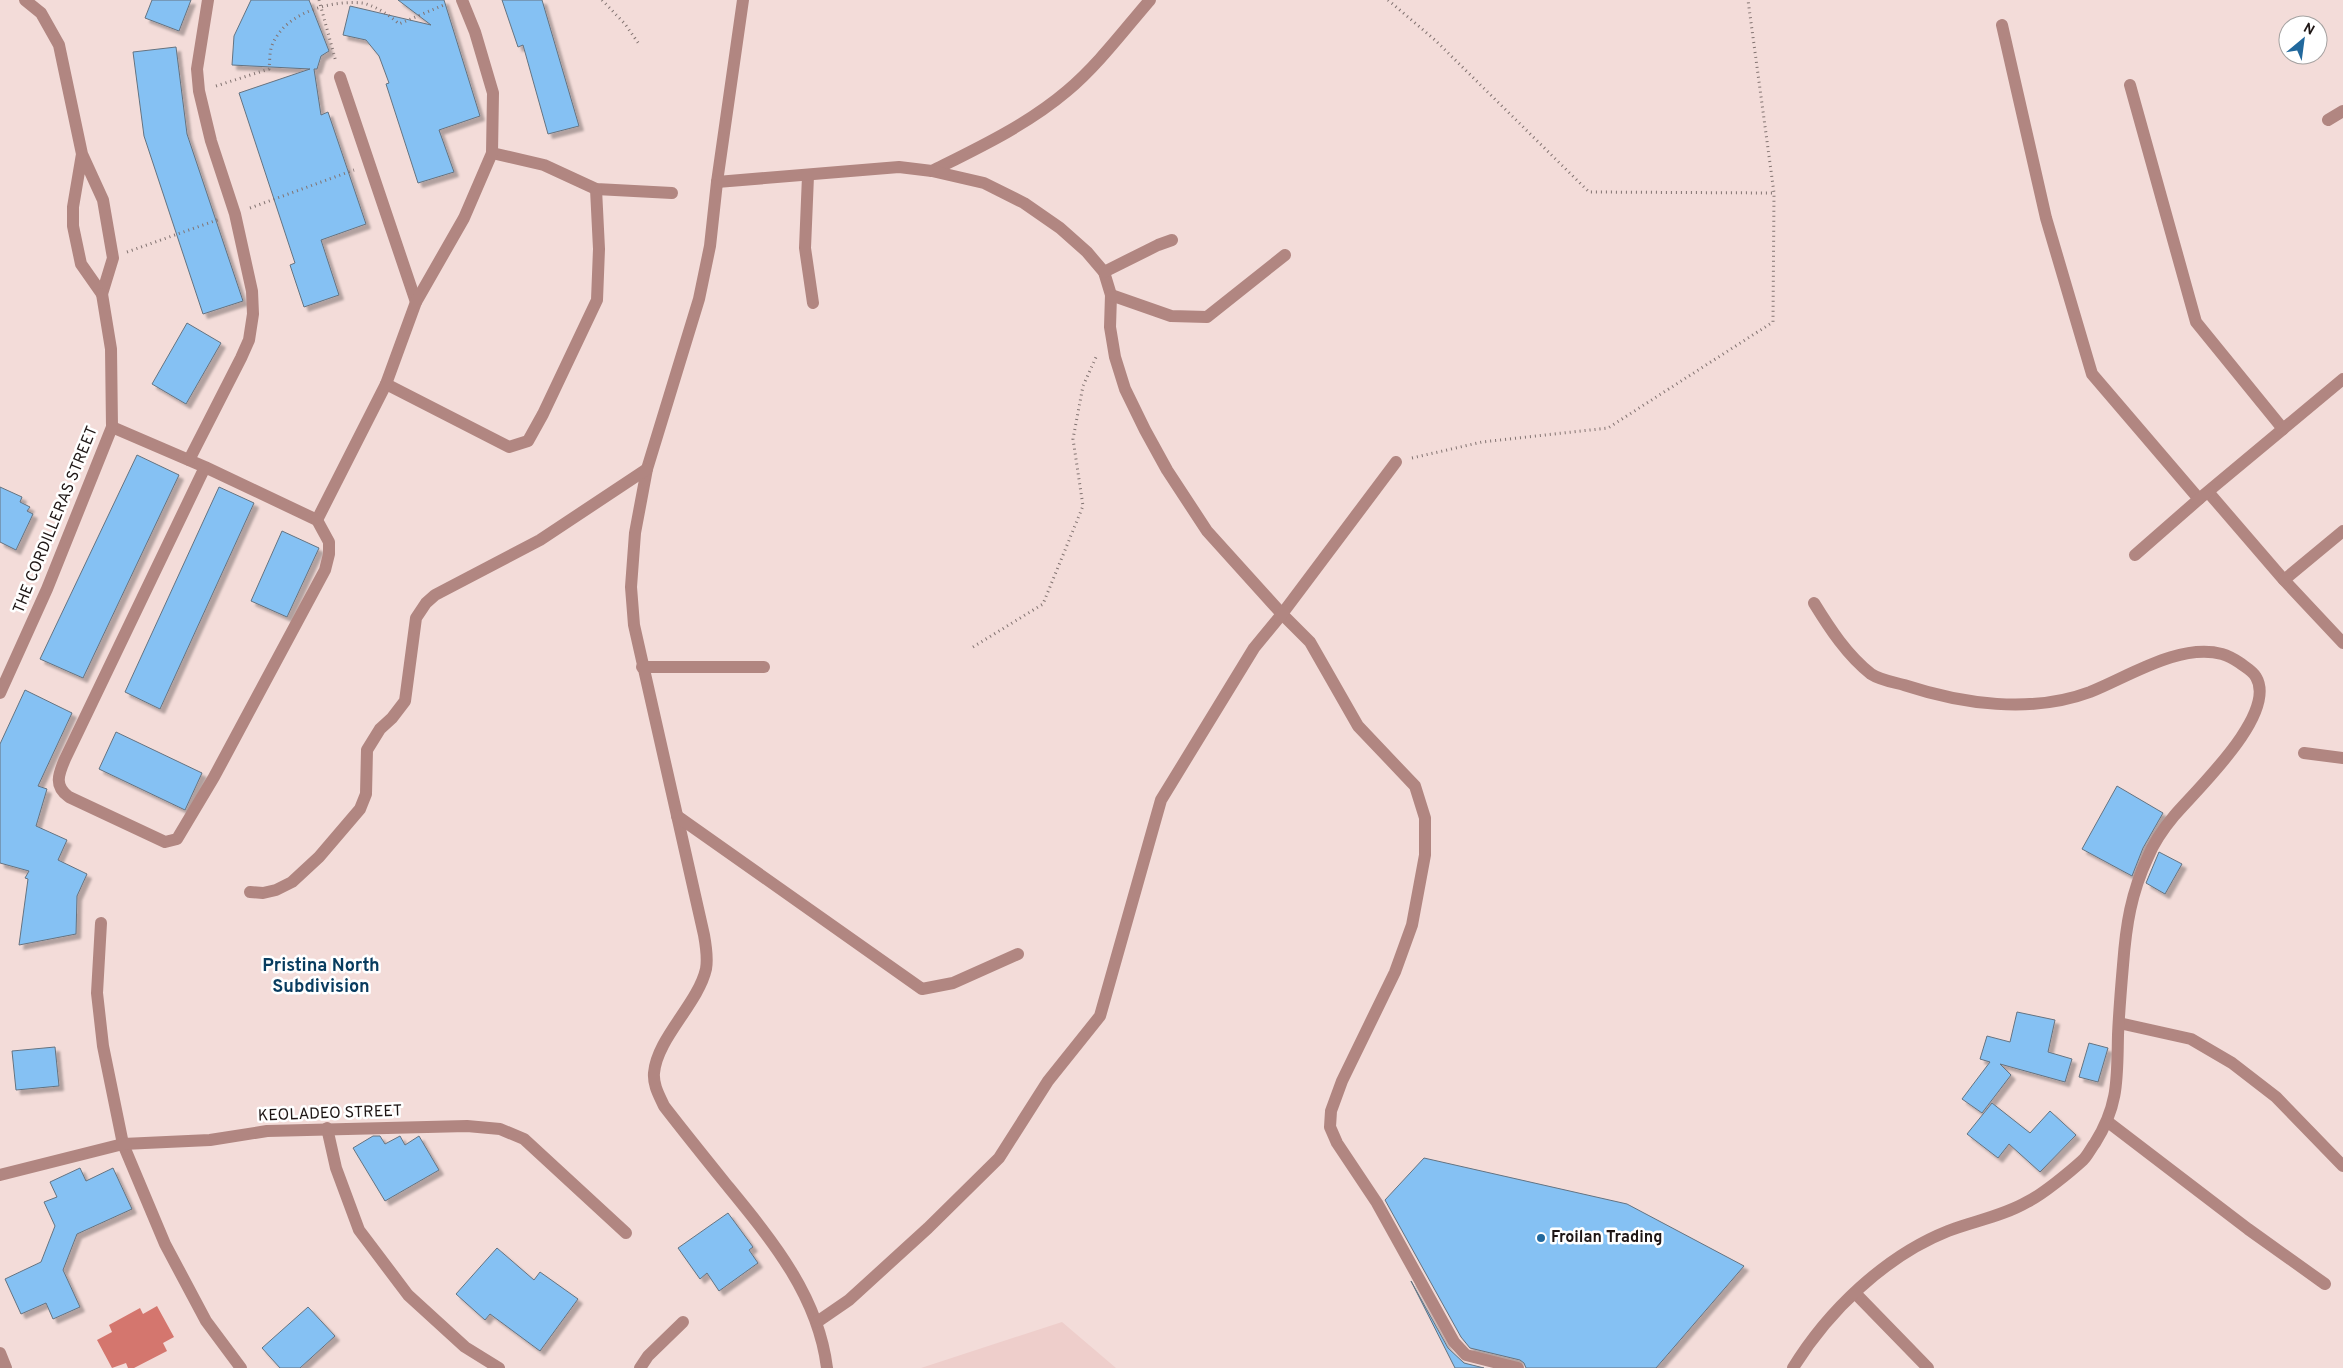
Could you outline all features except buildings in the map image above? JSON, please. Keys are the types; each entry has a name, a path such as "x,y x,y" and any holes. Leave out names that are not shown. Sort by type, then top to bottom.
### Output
{"street":[{"name":"THE CORDILLERAS STREET","path":"25,0 41,13 59,45 82,154 103,200 113,258 102,294"},
{"path":"189,460 249,340 253,314 252,290 236,214 211,141 199,91 197,69 208,0"},
{"path":"317,520 386,384 416,302 464,218 492,153 493,93 475,32 462,0"},
{"path":"743,0 716,182 710,246 699,299 647,469 635,533 631,587 634,625 707,957 706,970 698,988 660,1053 654,1072 655,1087 664,1106 775,1245 803,1291 817,1322 827,1368"},
{"path":"932,171 1020,125 1068,91 1107,50 1150,0"},
{"path":"2002,25 2046,218 2092,374 2343,643"},
{"path":"340,77 368,165 416,302"},
{"path":"2130,84 2196,322 2283,429"},
{"path":"2328,120 2343,112"},
{"path":"492,153 544,165 596,189 672,193"},
{"name":"THE CORDILLERAS STREET","path":"0,693 47,589 112,427 111,349 102,294 81,264 74,226 73,207 82,154"},
{"path":"716,182 808,176 899,167 932,171 984,183 1024,203 1060,228 1087,252 1104,272 1111,295 1110,327 1114,357 1125,389 1167,470 1207,531 1310,642 1358,726 1415,786 1425,818 1425,855 1412,924 1395,972 1342,1081 1331,1111 1330,1128 1336,1143 1377,1203 1454,1342 1466,1355 1518,1368"},
{"path":"808,176 805,248 813,304"},
{"path":"386,384 509,447 528,441 598,300 596,189"},
{"path":"1104,272 1172,240"},
{"path":"1111,295 1171,316 1207,317 1285,255"},
{"path":"2135,556 2343,379"},
{"path":"112,427 205,467 317,520 329,542 329,554 325,570 214,777 182,831 171,842 158,840 69,797 59,786 58,778 65,759 205,467"},
{"path":"817,1322 849,1300 928,1228 999,1158 1048,1081 1100,1016 1161,800 1254,648 1282,614 1396,462"},
{"path":"250,892 270,892 292,882 320,856 360,809 366,794 367,750 380,729 392,718 405,701 416,618 426,603 435,595 540,540 647,469"},
{"path":"2284,580 2343,530"},
{"path":"1793,1368 1805,1348 1855,1293 1898,1256 1946,1232 2028,1202 2085,1158 2108,1122 2116,1093 2119,1023 2127,924 2135,884 2151,849 2173,817 2234,750 2248,726 2259,697 2258,679 2250,670 2228,655 2205,650 2187,652 2087,693 2056,701 2000,704 1958,699 1874,676 1834,637 1814,603"},
{"path":"642,667 764,667"},
{"path":"2304,753 2343,758"},
{"path":"677,816 922,988 953,983 1018,954"},
{"path":"101,923 98,1002 103,1046 123,1144 169,1252 206,1321 241,1368"},
{"path":"2119,1023 2191,1039 2232,1063 2276,1097 2343,1166"},
{"path":"2108,1122 2240,1224 2325,1284"},
{"name":"KEOLADEO STREET","path":"0,1175 123,1144 210,1140 267,1131 327,1128 467,1126 500,1129 524,1139 626,1233"},
{"path":"327,1128 336,1168 359,1230 408,1296 465,1347 499,1368"},
{"path":"1855,1293 1928,1368"},
{"path":"640,1368 648,1356 683,1322"},
{"path":"0,1353 6,1368"}],"path":[{"path":"318,0 340,77"},
{"path":"602,0 625,24 639,44"},
{"path":"1388,0 1435,40 1589,192 1774,193"},
{"path":"1396,462 1482,442 1608,428 1773,322 1774,193 1748,0"},
{"path":"199,91 269,69 273,43 282,28 298,15 320,5 344,1 361,2 376,7 400,24 448,3"},
{"path":"113,258 368,165"},
{"path":"973,647 1043,604 1082,506 1072,439 1083,386 1110,327"}],"shaded area":[{"path":"157,1306 174,1337 163,1343 167,1351 134,1368 128,1368 126,1363 112,1368 97,1340 112,1332 109,1325 140,1308 143,1314"},
{"path":"1062,1322 1116,1368 921,1368"}],"place":[{"name":"Froilan Trading","path":"1541,1238"}],"district":[{"name":"Pristina North Subdivision","path":"321,976"}]}
